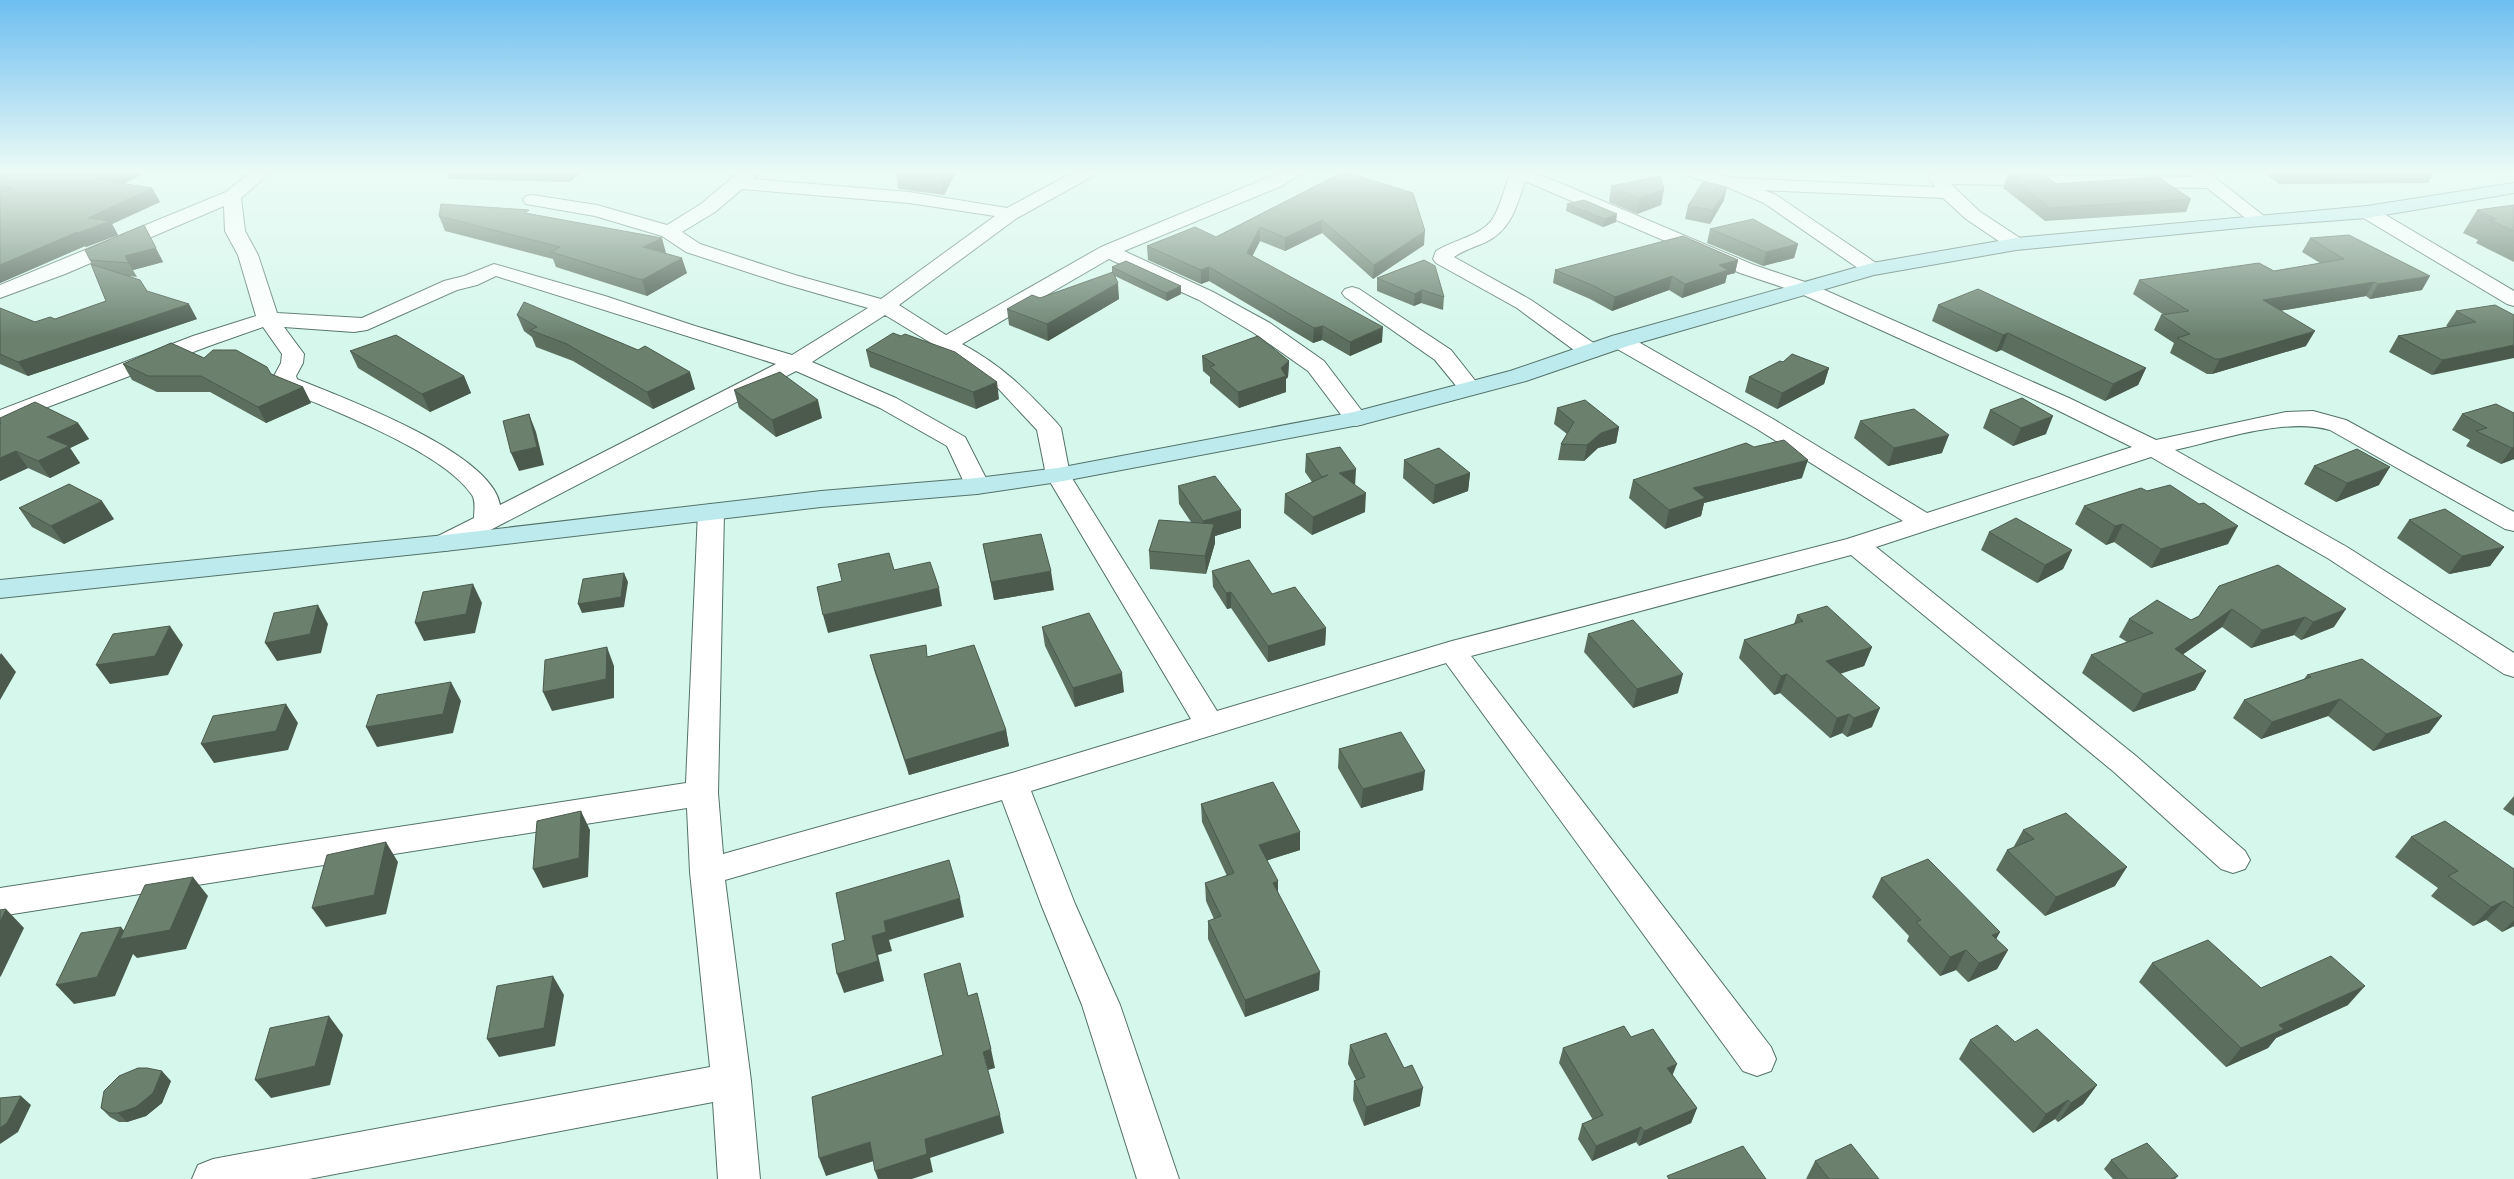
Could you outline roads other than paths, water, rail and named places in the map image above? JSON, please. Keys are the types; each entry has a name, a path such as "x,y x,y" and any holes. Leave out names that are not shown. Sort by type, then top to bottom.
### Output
{"street":[{"path":"0,292 58,270 159,227"},
{"path":"235,227 248,256 268,319 293,354 292,363 285,376 288,383 441,454 471,479 485,496 488,520"},
{"path":"652,227 669,232 693,248 788,279 885,306 977,361 1003,380 1049,428 1058,475 1210,725"},
{"path":"669,232 677,227"},
{"path":"444,543 795,363 885,306 992,227"},
{"path":"946,344 1108,251 1166,227"},
{"path":"1495,227 1487,233 1449,250 1443,254 1442,259 1524,304 1590,351"},
{"path":"1651,227 1748,269 1804,288 2062,403 2153,448 2338,553 2514,668"},
{"path":"1811,227 1872,269"},
{"path":"1991,227 2016,244"},
{"path":"0,590 444,543 821,499 977,486 1058,475 1356,419 1518,376 1620,341 1872,269 2016,244 2189,227"},
{"path":"2392,227 2514,300"},
{"path":"1108,251 1206,296 1262,328 1316,366 1356,419"},
{"path":"0,418 201,341 268,319 354,326 367,324 451,286 470,281 494,270 598,300 687,331 795,363 888,403 957,442 977,486"},
{"path":"1352,293 1443,355 1470,388"},
{"path":"1620,341 1765,424 1924,523"},
{"path":"708,872 1012,784 1452,651 1856,545 2153,448 2286,419 2314,418 2338,425 2514,523"},
{"path":"710,512 702,793 708,872 731,1081 739,1179"},
{"path":"1856,545 2125,764 2233,860"},
{"path":"1452,651 1757,1059"},
{"path":"1012,784 1058,904 1101,1005 1158,1179"},
{"path":"0,902 702,793"},
{"path":"212,1179 341,1153 731,1081"}]}
